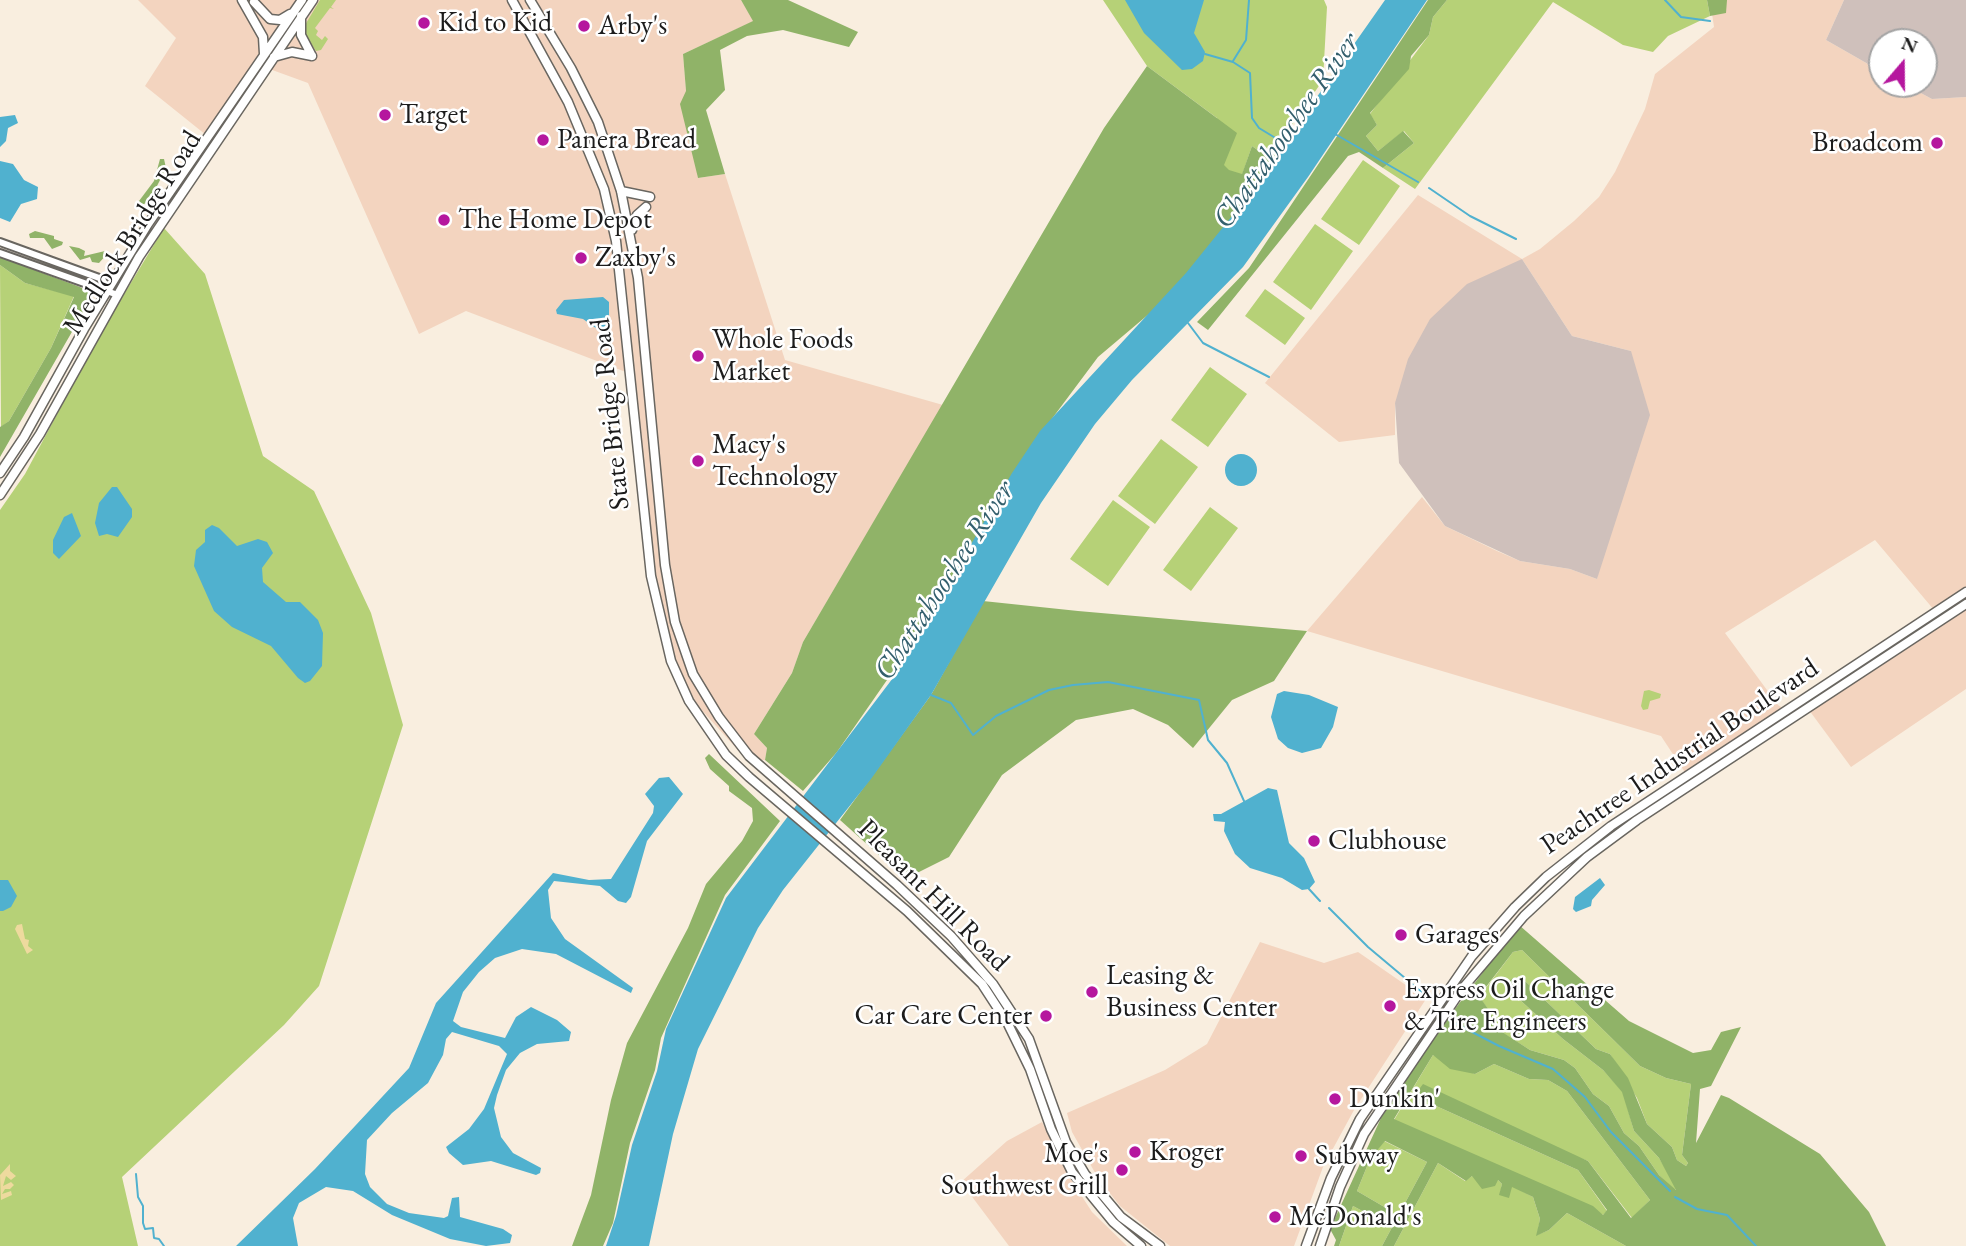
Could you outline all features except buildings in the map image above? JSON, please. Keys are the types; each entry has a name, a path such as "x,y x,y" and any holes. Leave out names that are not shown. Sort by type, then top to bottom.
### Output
{"highway":[{"path":"242,0 263,37 268,57 285,53 312,57 301,35 297,14 280,20 270,19 254,2"},
{"name":"Medlock Bridge Road","path":"0,495 40,434 148,224 268,57 297,14 302,0"},
{"name":"Medlock Bridge Road","path":"297,14 313,0"},
{"name":"State Bridge Road","path":"512,0 584,134 604,189 616,242 651,576 671,661 689,701 726,755 780,804"},
{"name":"State Bridge Road","path":"530,0 571,68 598,122 621,191 631,236 645,342 665,565 675,622 693,674 719,717 750,756 793,797"},
{"path":"621,191 650,197"},
{"path":"631,236 635,220 646,207"},
{"name":"Medlock Bridge Road","path":"0,473 112,292"},
{"name":"Peachtree Industrial Boulevard","path":"1306,1246 1331,1178 1360,1119 1472,956 1514,907 1546,877 1611,826 1966,592"},
{"name":"Peachtree Industrial Boulevard","path":"1320,1246 1340,1187 1364,1134 1462,989 1524,916 1587,857 1637,820 1966,604"},
{"name":"Pleasant Hill Road","path":"793,797 844,838 951,936 993,984 1029,1040 1066,1142 1085,1174 1121,1217 1160,1246"},
{"name":"Pleasant Hill Road","path":"780,804 907,911 982,984 1008,1024 1030,1069 1051,1129 1072,1172 1113,1222 1141,1246"},
{"path":"982,984 991,988 1018,1030 1029,1040"}],"main road":[{"path":"0,242 102,279 112,292"},
{"path":"0,253 112,292"}],"shaded area":[{"path":"138,0 741,0 754,21 683,54 686,91 698,178 725,174 785,360 943,405 803,642 792,673 754,734 767,748 765,760 747,760 687,694 660,620 631,374 466,311 419,334 308,83 264,67 216,143 145,86 176,38"},
{"path":"1710,0 1844,0 1826,40 1868,64 1868,98 1966,97 1966,689 1851,767 1806,706 1940,617 1875,540 1725,633 1778,705 1790,713 1694,786 1661,736 1307,631 1422,497 1445,526 1497,551 1520,561 1570,569 1597,579 1631,351 1572,336 1522,259 1540,249 1599,197 1615,172 1645,109 1655,74 1714,27"},
{"path":"1844,0 1966,0 1966,97 1932,99 1930,98 1938,98 1938,28 1868,28 1868,64 1826,40"},
{"path":"1418,195 1522,259 1395,403 1395,435 1339,442 1265,383"},
{"path":"1522,259 1572,336 1631,351 1650,415 1597,579 1570,569 1520,561 1445,526 1399,463 1395,403 1408,359 1430,319 1467,284"},
{"path":"1260,942 1324,963 1358,952 1426,999 1354,1110 1323,1167 1294,1246 1170,1246 1120,1206 1098,1178 1072,1132 1067,1113 1165,1070 1207,1044"},
{"path":"1042,1122 1072,1181 1092,1212 1127,1246 1009,1246 961,1182 1007,1141"}],"green space":[{"path":"320,0 336,0 331,7 334,9 330,8 315,28 318,31 316,35 322,40 325,36 328,39 321,50 316,51 302,30"},
{"path":"741,0 788,0 858,32 849,47 783,30 747,36 720,50 725,90 706,110 725,174 698,178 680,104 686,91 683,54 753,21"},
{"path":"1103,0 1324,0 1327,7 1323,80 1283,138 1274,162 1252,146 1242,175 1229,171 1224,166 1217,118 1147,66"},
{"path":"1428,0 1447,0 1433,17 1429,35 1411,56 1409,69 1370,113 1377,125 1366,136 1378,151 1403,131 1414,143 1383,168 1359,152 1348,156 1208,330 1197,322 1249,268"},
{"path":"1447,0 1707,0 1710,16 1668,36 1653,52 1623,45 1553,2 1415,189 1383,168 1414,143 1404,131 1378,151 1366,136 1377,125 1370,114 1429,35 1433,17"},
{"path":"1707,0 1727,0 1726,13 1710,16"},
{"path":"1147,66 1237,133 1224,165 1229,170 1242,174 1252,146 1274,162 1251,204 1156,308 1098,357 1051,420 920,651 887,680 837,752 803,791 765,760 767,748 754,734 792,673 803,642 1104,128"},
{"path":"160,159 164,159 166,168 149,202 141,205 139,201 154,181"},
{"path":"1363,160 1400,186 1359,245 1321,219"},
{"path":"1315,224 1353,251 1311,310 1273,282"},
{"path":"164,228 205,274 263,456 314,491 371,613 403,725 319,986 284,1025 122,1177 138,1246 0,1246 0,510 25,474 100,334"},
{"path":"35,231 54,236 54,239 63,242 62,245 52,249 44,238 30,238 29,234"},
{"path":"69,246 85,251 84,256 105,251 107,254 99,263 92,262 90,257 80,260"},
{"path":"0,257 80,287 91,293 92,297 0,457 0,427 9,421 51,348 74,297 25,283 0,265"},
{"path":"0,265 25,283 74,296 51,348 9,421 1,427"},
{"path":"1265,289 1305,318 1285,345 1245,316"},
{"path":"1210,367 1247,394 1208,447 1171,420"},
{"path":"1161,439 1198,467 1155,524 1118,496"},
{"path":"1113,500 1150,527 1108,586 1070,559"},
{"path":"1210,507 1238,528 1191,591 1163,570"},
{"path":"983,601 1307,631 1274,681 1232,700 1193,748 1168,725 1133,709 1076,720 1002,775 949,857 913,875 889,864 840,820 931,695"},
{"path":"1644,691 1661,694 1660,698 1650,701 1648,709 1643,710 1641,706"},
{"path":"709,754 780,821 725,895 661,1038 655,1070 630,1143 613,1223 603,1246 572,1246 591,1195 611,1100 627,1043 688,928 706,884 742,841 753,821 752,808 729,791 729,786 710,769 705,758"},
{"path":"1519,925 1629,1021 1693,1053 1711,1050 1721,1032 1741,1027 1711,1086 1700,1089 1696,1143 1721,1095 1729,1098 1820,1154 1869,1212 1886,1246 1626,1246 1567,1213 1549,1230 1536,1236 1540,1219 1533,1197 1512,1187 1509,1198 1499,1195 1502,1184 1498,1180 1495,1186 1482,1189 1472,1176 1466,1181 1438,1163 1394,1246 1382,1246 1427,1162 1385,1141 1370,1159 1357,1191 1393,1212 1391,1219 1383,1222 1353,1206 1339,1246 1334,1246 1336,1240 1330,1229 1381,1118 1429,1043","holes":["1522,950 1640,1066 1666,1078 1691,1084 1682,1155 1688,1163 1686,1166 1677,1160 1672,1147 1647,1124 1628,1078 1610,1054 1596,1049 1524,980 1513,978 1506,983 1509,990 1563,1039 1603,1070 1622,1092 1634,1131 1659,1158 1676,1190 1659,1175 1639,1146 1624,1133 1609,1106 1593,1094 1575,1068 1564,1060 1530,1050 1496,1028 1491,1013 1479,996 1513,952","1433,1055 1450,1069 1475,1074 1494,1064 1529,1079 1548,1080 1567,1091 1650,1200 1631,1218 1588,1161 1423,1084 1414,1096 1578,1170 1607,1210 1603,1215 1593,1206 1394,1119"]},
{"path":"1522,950 1640,1066 1666,1078 1691,1084 1682,1155 1688,1163 1686,1166 1677,1160 1672,1147 1647,1124 1637,1098 1610,1054 1596,1049 1524,980 1509,990 1563,1039 1603,1070 1623,1092 1634,1131 1659,1158 1677,1187 1675,1190 1659,1175 1639,1146 1624,1133 1609,1106 1593,1094 1575,1068 1564,1060 1530,1050 1495,1028 1491,1013 1479,997 1513,952"},
{"path":"1433,1055 1475,1074 1494,1064 1529,1079 1548,1080 1567,1091 1650,1200 1632,1218 1588,1161 1414,1096 1578,1170 1607,1211 1603,1215 1394,1120"},
{"path":"1384,1141 1427,1162 1382,1246 1339,1246 1353,1206 1383,1222 1393,1212 1357,1191 1370,1159"},
{"path":"1438,1163 1465,1181 1472,1176 1498,1180 1502,1184 1500,1195 1512,1186 1533,1197 1540,1219 1537,1235 1549,1230 1567,1213 1626,1246 1394,1246"}],"sand":[{"path":"22,924 25,939 29,940 28,946 33,950 27,954 15,929"},
{"path":"10,1164 10,1171 16,1176 11,1180 6,1176 3,1186 11,1182 14,1185 5,1189 2,1194 11,1191 12,1195 1,1200 0,1175"}],"water":[{"path":"1125,0 1204,0 1194,33 1205,52 1203,61 1192,69 1182,70 1144,33"},
{"path":"1385,0 1427,0 1308,177 1243,267 1132,380 1095,424 1041,503 931,695 871,779 783,890 758,928 698,1049 673,1134 649,1246 606,1246 616,1216 632,1145 657,1071 666,1029 726,898 899,670 1012,473 1040,431 1186,273 1241,205"},
{"path":"15,115 18,123 8,128 6,141 0,147 0,117"},
{"path":"0,161 13,164 24,180 38,187 37,199 21,204 10,222 0,218"},
{"path":"603,297 609,302 609,322 600,331 583,319 557,314 556,310 564,300"},
{"path":"1241,454 1252,459 1257,470 1252,481 1241,486 1230,481 1225,470 1230,459"},
{"path":"112,487 117,487 132,509 132,517 118,537 107,534 99,536 95,523 99,503"},
{"path":"72,513 81,536 59,559 53,553 53,540 64,517"},
{"path":"212,525 219,528 237,546 258,539 267,542 273,553 262,568 263,582 286,602 300,602 318,620 323,633 322,666 310,681 305,683 298,678 271,646 232,627 214,611 194,566 196,550 205,542 205,530"},
{"path":"1284,691 1309,695 1338,707 1333,727 1321,748 1302,753 1288,748 1278,739 1271,717 1277,694"},
{"path":"669,777 683,794 647,841 631,897 626,903 618,901 600,886 554,881 548,890 551,918 565,939 633,988 631,993 556,954 522,949 495,958 479,972 463,992 453,1021 461,1027 505,1038 516,1017 531,1007 557,1020 571,1032 569,1041 537,1044 520,1053 506,1070 494,1108 501,1137 513,1153 541,1168 540,1173 536,1175 491,1161 463,1165 449,1153 446,1147 469,1129 484,1109 507,1054 499,1046 452,1032 446,1039 443,1055 428,1083 392,1113 367,1140 365,1174 370,1187 387,1204 409,1213 444,1218 448,1216 452,1198 459,1197 460,1217 503,1229 512,1235 510,1243 486,1246 450,1239 392,1215 353,1191 326,1187 299,1203 293,1218 298,1246 236,1246 315,1169 409,1068 436,1003 553,873 589,880 611,879 653,813 654,806 645,794 659,778"},
{"path":"1268,788 1277,790 1289,843 1304,858 1315,882 1309,889 1302,890 1282,878 1250,868 1235,854 1224,831 1225,822 1214,821 1213,814 1221,814"},
{"path":"1600,878 1605,885 1592,900 1591,906 1576,912 1573,909 1575,897"},
{"path":"0,880 8,880 17,896 11,907 3,911 0,911"}],"waterway":[{"path":"1233,61 1246,40 1249,0"},
{"path":"1665,0 1681,17 1710,21"},
{"name":"Chattahoochee River","path":"1205,54 1233,62 1250,73 1252,118 1259,128 1287,145"},
{"path":"1335,134 1418,182"},
{"path":"1429,188 1470,216 1516,239"},
{"path":"1188,323 1203,343 1269,377"},
{"path":"931,695 951,703 973,735 996,716 1049,690 1073,685 1108,682 1199,700 1208,740 1227,763 1244,801"},
{"path":"1309,889 1320,901"},
{"path":"1329,908 1368,947 1424,994"},
{"path":"1449,1020 1499,1046 1553,1069 1585,1097 1611,1132 1670,1191"},
{"path":"136,1174 145,1229 153,1228 154,1238 159,1239 164,1246"},
{"path":"1675,1197 1697,1209 1727,1215 1756,1246"}],"place":[{"name":"Kid to Kid","path":"424,23"},
{"name":"Arby's","path":"584,26"},
{"name":"Target","path":"385,115"},
{"name":"Panera Bread","path":"543,140"},
{"name":"Broadcom","path":"1937,143"},
{"name":"The Home Depot","path":"444,220"},
{"name":"Zaxby's","path":"581,258"},
{"name":"Whole Foods Market","path":"698,356"},
{"name":"Macy's Technology","path":"698,461"},
{"name":"Clubhouse","path":"1314,841"},
{"name":"Garages","path":"1401,935"},
{"name":"Leasing & Business Center","path":"1092,992"},
{"name":"Express Oil Change & Tire Engineers","path":"1390,1006"},
{"name":"Car Care Center","path":"1046,1016"},
{"name":"Dunkin'","path":"1335,1099"},
{"name":"Kroger","path":"1135,1152"},
{"name":"Subway","path":"1301,1156"},
{"name":"Moe's Southwest Grill","path":"1122,1170"},
{"name":"McDonald's","path":"1275,1217"}]}
